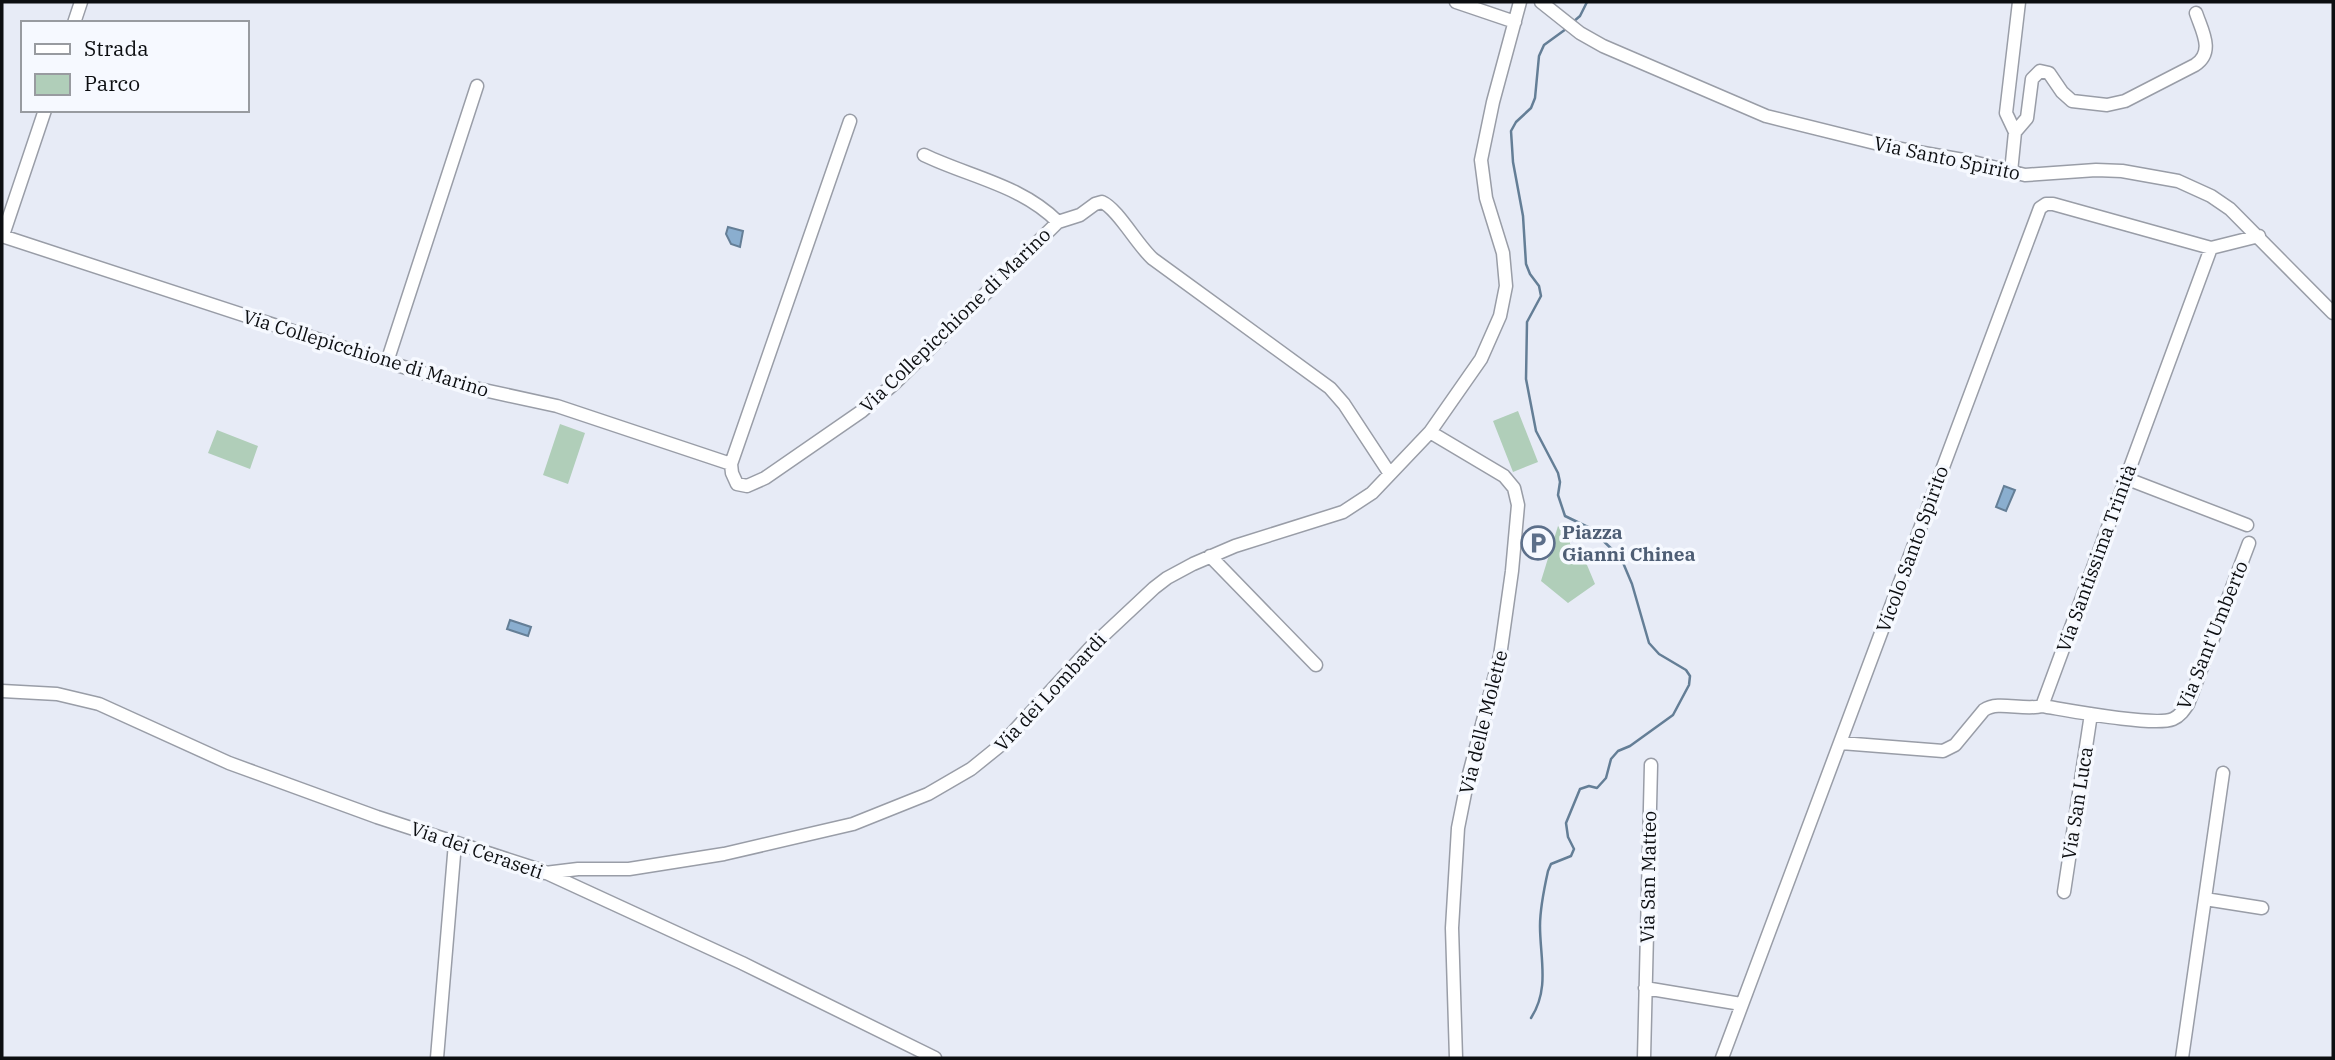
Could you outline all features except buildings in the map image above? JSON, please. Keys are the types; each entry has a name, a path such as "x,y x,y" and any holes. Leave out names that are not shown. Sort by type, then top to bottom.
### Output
{"street":[{"path":"75,21 81,2"},
{"path":"1456,2 1515,22"},
{"name":"Via dei Lombardi","path":"545,873 578,869 639,868 724,853 853,824 928,794 971,769 1002,744 1078,660 1154,588 1181,570 1210,556 1268,534 1343,512 1365,498 1430,432 1481,359 1502,309 1506,286 1503,253 1485,192 1481,160 1493,102 1520,2"},
{"name":"Via Santo Spirito","path":"1541,2 1571,26 1616,52 1766,116 1895,149 2011,172 2038,175 2096,170 2122,171 2178,181 2220,202 2259,236 2333,313"},
{"path":"2015,132 2006,113 2019,2"},
{"path":"2011,172 2015,132 2027,118 2032,79 2040,71 2052,75 2062,92 2072,101 2107,105 2125,101 2197,64 2203,58 2207,47 2196,13"},
{"path":"387,362 477,86"},
{"path":"3,235 44,112"},
{"path":"731,464 850,121"},
{"path":"923,155 952,168 1004,185 1038,205 1058,222"},
{"name":"Via Collepicchione di Marino","path":"3,235 387,362 470,387 557,406 731,464 737,484 743,486 756,483 862,411 901,377 1058,222 1080,215 1102,202 1108,205 1152,258 1330,388 1344,404 1390,474"},
{"name":"Vicolo Santo Spirito","path":"1722,1058 2040,208 2053,204 2211,248"},
{"path":"2211,248 2259,236"},
{"name":"Via Santissima Trinità","path":"2042,706 2211,248"},
{"name":"Via delle Molette","path":"1430,432 1504,476 1516,492 1518,509 1500,656 1468,778 1458,828 1452,928 1456,1058"},
{"path":"2125,478 2246,525"},
{"name":"Via Sant'Umberto","path":"2042,706 2091,715 2161,721 2181,714 2186,708 2249,543"},
{"path":"1210,556 1316,665"},
{"name":"Via dei Ceraseti","path":"2,691 57,694 99,704 229,763 545,873 741,963 935,1058"},
{"path":"1841,743 1945,751 1955,745 1983,710 1990,706 2025,709 2042,706"},
{"name":"Via San Luca","path":"2064,892 2091,715"},
{"name":"Via San Matteo","path":"1644,1058 1651,765"},
{"path":"2182,1058 2223,773"},
{"path":"437,1058 455,843"},
{"path":"2205,899 2262,908"},
{"path":"1645,988 1741,1004"}],"green space":[{"path":"1518,411 1538,462 1513,472 1493,421"},
{"path":"560,424 585,433 568,484 543,475"},
{"path":"217,430 258,446 250,469 208,453"},
{"path":"1558,526 1562,536 1570,539 1570,544 1587,565 1595,584 1568,603 1541,581"}],"water":[{"path":"728,227 743,231 740,247 731,244 726,234"},
{"path":"2004,486 2015,490 2006,511 1996,507"},
{"path":"510,620 531,627 528,636 507,629"}],"waterway":[{"path":"1573,22 1580,16 1587,2"},
{"path":"1531,1018 1537,1007 1542,985 1542,898 1551,864 1571,856 1574,849 1568,837 1566,823 1580,789 1589,786 1597,788 1606,778 1611,759 1618,751 1630,746 1673,715 1689,685 1690,676 1686,670 1659,654 1649,643 1632,584 1621,558 1590,528 1565,516 1558,495 1558,473 1536,431 1526,379 1527,322 1541,296 1539,286 1526,264 1523,216 1513,162 1511,131 1516,122 1531,108 1535,98 1539,56 1544,45 1566,29"}],"place":[{"name":"Piazza Gianni Chinea","path":"1538,543"}]}
